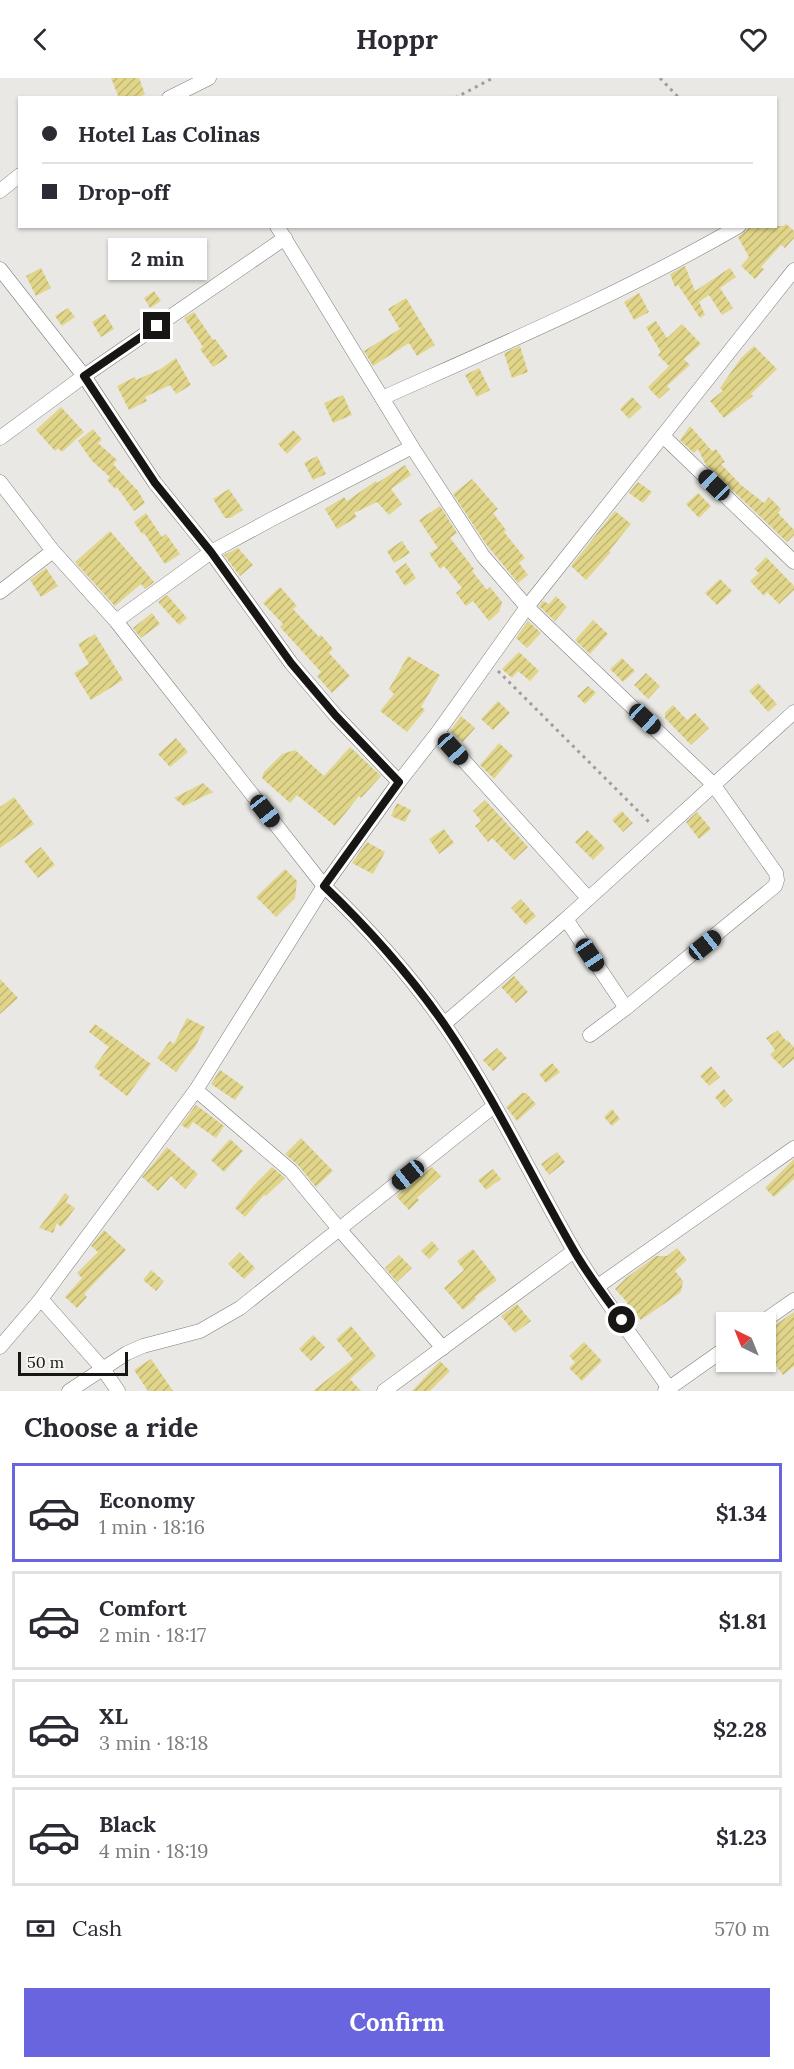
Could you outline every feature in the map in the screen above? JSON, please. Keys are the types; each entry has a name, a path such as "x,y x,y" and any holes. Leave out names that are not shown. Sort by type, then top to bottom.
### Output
{"street":[{"path":"172,96 209,78"},
{"path":"0,191 18,177"},
{"path":"382,398 585,307 706,246 737,228"},
{"path":"0,438 281,232 412,447 483,556 526,607 713,784 776,873 776,886 590,1035"},
{"path":"0,269 84,376 155,483 211,552 291,663 336,716 399,782"},
{"path":"0,1347 41,1299 196,1090 324,886 438,732 526,607 794,270"},
{"path":"663,436 794,562"},
{"path":"116,621 211,552 412,447"},
{"path":"0,482 53,551 116,621 324,886 360,921 444,1024 494,1106 574,1251 668,1390 716,1355"},
{"path":"0,592 53,551"},
{"path":"444,1024 566,919 794,712"},
{"path":"438,732 588,898"},
{"path":"566,919 626,1008"},
{"path":"196,1090 291,1171 339,1230 443,1348"},
{"path":"69,1391 143,1346 200,1330 240,1308 494,1106"},
{"path":"598,1286 794,1148"},
{"path":"384,1391 574,1251"},
{"path":"41,1299 103,1369 118,1391"},
{"path":"776,1313 794,1300"}],"path":[{"path":"459,96 494,78"},
{"path":"660,78 677,96"},
{"path":"488,662 660,832"}],"building":[{"path":"111,78 139,78 145,94 118,96"},
{"path":"786,224 794,231 794,238 785,248 781,245 761,267 764,269 755,279 741,266 749,257 738,237 748,228"},
{"path":"685,266 695,291 730,268 736,277 720,288 733,308 722,315 709,295 699,302 705,315 700,318 678,285 675,287 670,274"},
{"path":"41,268 51,288 36,296 26,276"},
{"path":"154,291 161,301 150,308 144,298"},
{"path":"639,293 649,312 634,320 624,302"},
{"path":"406,298 435,345 417,356 409,343 373,366 364,351 400,329 388,309"},
{"path":"68,308 75,317 62,326 55,316"},
{"path":"194,312 228,357 213,367 200,349 203,347 184,318"},
{"path":"105,314 114,329 101,337 92,322"},
{"path":"656,321 667,338 682,324 701,344 684,359 690,365 667,386 670,389 659,399 648,387 669,366 658,355 661,352 646,327"},
{"path":"520,346 528,372 512,378 504,353"},
{"path":"754,346 777,369 751,394 753,396 724,418 710,401 723,391 720,388 741,358"},
{"path":"176,358 191,385 176,394 170,385 145,397 147,401 129,410 117,386 135,377 136,380 159,370"},
{"path":"479,368 490,390 477,397 465,375"},
{"path":"343,395 352,415 333,423 324,403"},
{"path":"632,397 642,407 629,419 620,409"},
{"path":"61,407 84,432 62,452 58,448 55,451 36,430"},
{"path":"690,426 712,451 716,449 725,462 721,464 741,485 764,503 769,497 781,509 778,513 794,530 794,535 787,542 706,465 698,449 694,453 680,440"},
{"path":"93,429 102,440 98,443 117,460 113,464 138,491 145,503 134,511 117,487 115,489 107,480 110,477 92,461 78,441"},
{"path":"293,430 302,439 287,454 278,444"},
{"path":"317,456 326,474 313,480 304,463"},
{"path":"405,465 411,475 391,489 402,504 389,515 377,502 354,513 357,517 337,529 325,509 344,497 347,501"},
{"path":"472,479 498,509 493,513 506,530 504,532 525,558 519,563 528,575 518,583 486,544 453,494"},
{"path":"638,482 652,492 643,503 629,493"},
{"path":"229,489 243,510 230,518 225,518 213,499"},
{"path":"698,493 711,506 699,518 686,504"},
{"path":"440,506 457,533 450,538 487,590 490,587 502,602 499,612 489,621 473,601 466,606 456,593 462,588 444,566 440,569 429,553 438,548 419,520"},
{"path":"615,511 631,524 609,551 611,552 586,580 571,566"},
{"path":"146,513 162,537 166,534 180,554 165,564 134,522"},
{"path":"110,531 154,582 145,589 141,584 115,606 75,562"},
{"path":"402,541 410,553 394,563 387,551"},
{"path":"238,548 253,565 240,576 224,555"},
{"path":"766,557 794,586 794,590 779,604 767,592 764,596 750,581 759,573 754,569"},
{"path":"406,563 416,578 405,586 395,571"},
{"path":"46,568 58,586 41,597 30,580"},
{"path":"720,579 732,591 717,605 705,593"},
{"path":"280,587 297,606 293,609 333,649 329,653 350,676 332,693 317,676 321,672 280,627 283,624 263,603"},
{"path":"167,595 187,618 179,625 158,602"},
{"path":"556,596 567,607 555,621 539,606 543,601 549,604"},
{"path":"152,613 160,624 141,638 133,628"},
{"path":"593,620 608,634 590,654 575,640"},
{"path":"528,621 541,633 527,648 516,638"},
{"path":"95,634 123,680 91,700 74,673 89,664 78,644"},
{"path":"519,652 539,671 530,681 518,671 512,678 502,669"},
{"path":"408,656 440,675 421,707 425,710 407,732 380,711 394,694 389,689"},
{"path":"622,658 635,671 623,682 610,669"},
{"path":"646,673 660,686 648,699 634,685"},
{"path":"758,683 777,704 768,712 749,691"},
{"path":"588,686 596,693 585,704 577,696"},
{"path":"498,701 510,713 493,730 481,719"},
{"path":"673,705 687,720 695,713 709,728 691,745 665,718 665,713"},
{"path":"461,716 475,728 463,742 450,731"},
{"path":"176,738 188,752 170,767 158,754"},
{"path":"499,743 513,756 494,779 480,765"},
{"path":"350,747 381,776 361,798 359,796 335,826 297,795 290,803 262,778 264,772 282,754 295,750 324,776"},
{"path":"203,783 213,792 184,806 174,798"},
{"path":"14,797 34,824 0,848 0,807"},
{"path":"485,800 528,847 514,860 492,838 488,842 475,826 481,821 473,811"},
{"path":"397,803 411,810 405,822 391,816"},
{"path":"622,811 633,823 623,832 612,820"},
{"path":"697,812 711,829 699,839 686,822"},
{"path":"444,829 454,843 439,854 429,839"},
{"path":"587,830 605,848 593,860 575,842"},
{"path":"367,842 385,852 373,874 352,863"},
{"path":"41,847 55,865 38,878 24,861"},
{"path":"285,869 297,881 295,898 276,917 256,897"},
{"path":"521,899 536,916 526,925 511,908"},
{"path":"514,976 528,992 516,1003 501,987"},
{"path":"0,979 18,998 0,1014"},
{"path":"187,1018 205,1027 195,1047 176,1072 157,1058 170,1041 174,1044"},
{"path":"95,1024 151,1064 127,1096 99,1075 101,1072 94,1067 109,1047 89,1032"},
{"path":"778,1030 794,1047 794,1059 783,1068 770,1055 775,1050 766,1038"},
{"path":"497,1048 507,1058 493,1071 483,1060"},
{"path":"552,1063 560,1072 546,1083 539,1074"},
{"path":"711,1066 720,1077 709,1086 700,1076"},
{"path":"220,1070 244,1087 235,1100 211,1084"},
{"path":"724,1089 733,1100 724,1108 715,1097"},
{"path":"522,1093 526,1093 536,1104 517,1121 506,1107"},
{"path":"196,1105 224,1126 216,1138 193,1122 188,1129 181,1125"},
{"path":"612,1109 620,1119 612,1126 604,1117"},
{"path":"301,1138 333,1171 316,1187 298,1165 285,1154"},
{"path":"230,1139 243,1151 224,1172 211,1160"},
{"path":"167,1147 198,1174 185,1189 171,1176 158,1191 142,1177"},
{"path":"557,1152 565,1162 549,1175 541,1164"},
{"path":"794,1159 794,1179 774,1197 765,1188"},
{"path":"272,1167 285,1178 266,1196 264,1195 245,1217 235,1208"},
{"path":"432,1167 441,1176 417,1198 419,1200 409,1210 396,1196"},
{"path":"493,1169 501,1179 486,1190 478,1180"},
{"path":"65,1193 69,1196 66,1202 75,1208 61,1227 57,1223 53,1233 39,1228"},
{"path":"104,1230 126,1250 84,1294 87,1297 77,1308 65,1297 82,1278 77,1273 98,1252 91,1246"},
{"path":"432,1241 439,1249 429,1259 421,1251"},
{"path":"677,1248 687,1260 675,1271 683,1281 681,1292 641,1320 615,1289 656,1256 667,1256"},
{"path":"473,1249 497,1280 475,1297 476,1299 463,1310 444,1288 464,1270 457,1261"},
{"path":"240,1252 255,1268 244,1279 228,1264"},
{"path":"399,1255 412,1268 397,1282 385,1268"},
{"path":"151,1270 164,1281 156,1291 143,1280"},
{"path":"517,1304 531,1321 515,1333 501,1316"},
{"path":"794,1312 794,1366 783,1375 776,1366 776,1324"},
{"path":"351,1326 376,1356 350,1379 361,1391 313,1391 353,1359 336,1339"},
{"path":"313,1335 325,1347 311,1361 299,1349"},
{"path":"584,1342 602,1361 582,1381 569,1368 575,1362 569,1356"},
{"path":"151,1359 173,1391 148,1391 134,1370"},
{"path":"440,1361 450,1371 430,1391 412,1391"}],"route":[{"path":"157,326 84,376 155,483 211,552 291,663 336,716 399,782 324,886 360,921 444,1024 494,1106 574,1251 622,1320"}]}
